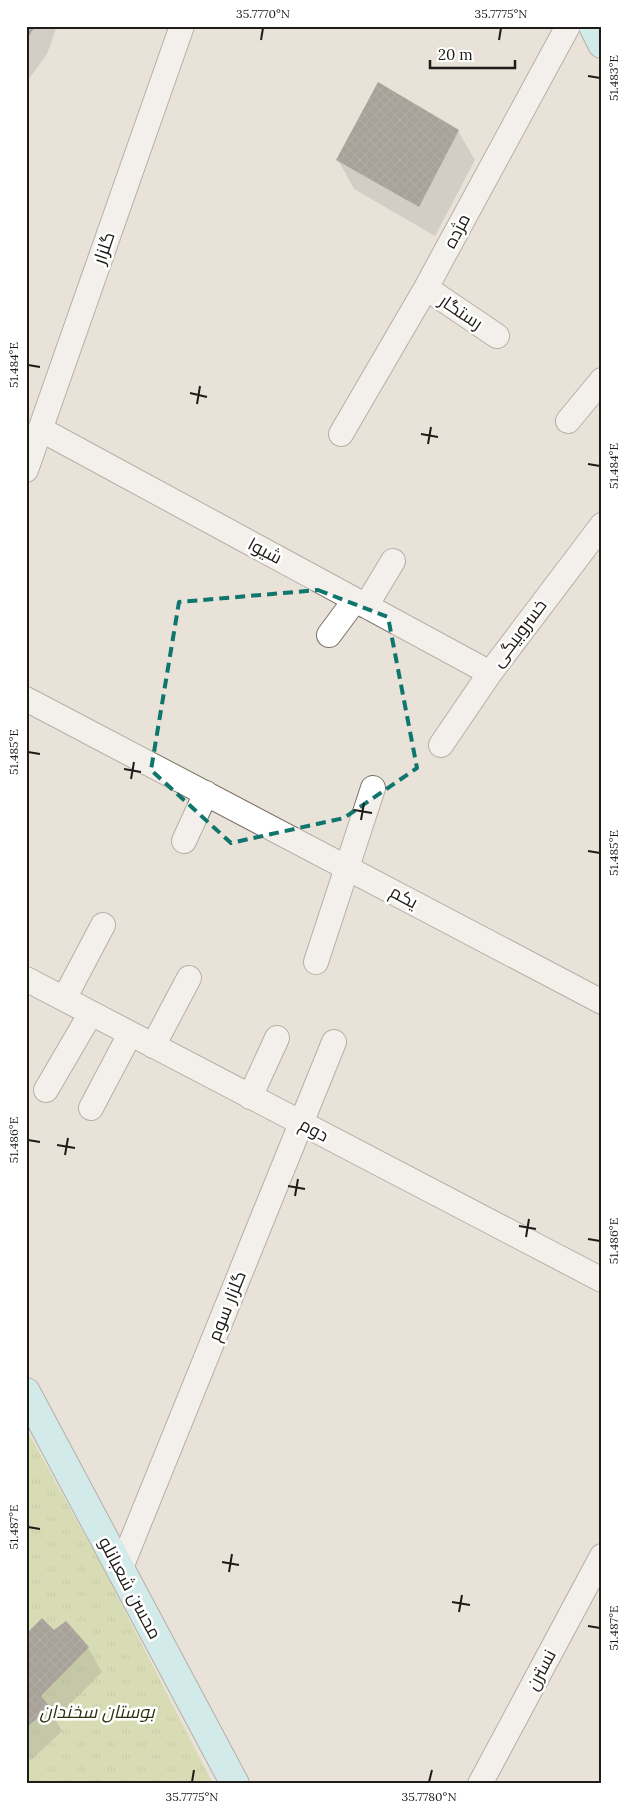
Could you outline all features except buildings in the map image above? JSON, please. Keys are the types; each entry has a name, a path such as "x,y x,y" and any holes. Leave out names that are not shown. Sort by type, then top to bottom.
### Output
{"main road":[{"path":"594,26 602,44"},
{"name":"محسن شعبانلو","path":"26,1392 235,1784"}],"street":[{"name":"گلزار","path":"26,470 182,26"},
{"name":"مژده","path":"341,434 426,288 568,26"},
{"name":"رستگار","path":"426,288 497,336"},
{"path":"568,421 597,396"},
{"name":"شیوا","path":"40,430 490,673"},
{"name":"خسروبیگی","path":"441,745 490,673 602,525"},
{"path":"329,635 360,603 393,562"},
{"name":"یکم","path":"26,699 602,1002"},
{"path":"316,962 373,788"},
{"path":"184,841 206,793"},
{"path":"64,999 103,925"},
{"path":"153,1046 189,978"},
{"name":"دوم","path":"26,980 602,1280"},
{"path":"46,1090 91,1013"},
{"path":"91,1108 130,1034"},
{"path":"250,1096 277,1038"},
{"name":"گلزار سوم","path":"120,1570 334,1042"},
{"name":"نسترن","path":"480,1784 602,1556"}],"highlighted area":[{"path":"318,590 388,617 417,768 344,818 231,843 151,770 179,602"}],"green space":[{"name":"بوستان سخندان","path":"29,1434 106,1574 213,1784 26,1784 26,1437"}]}
